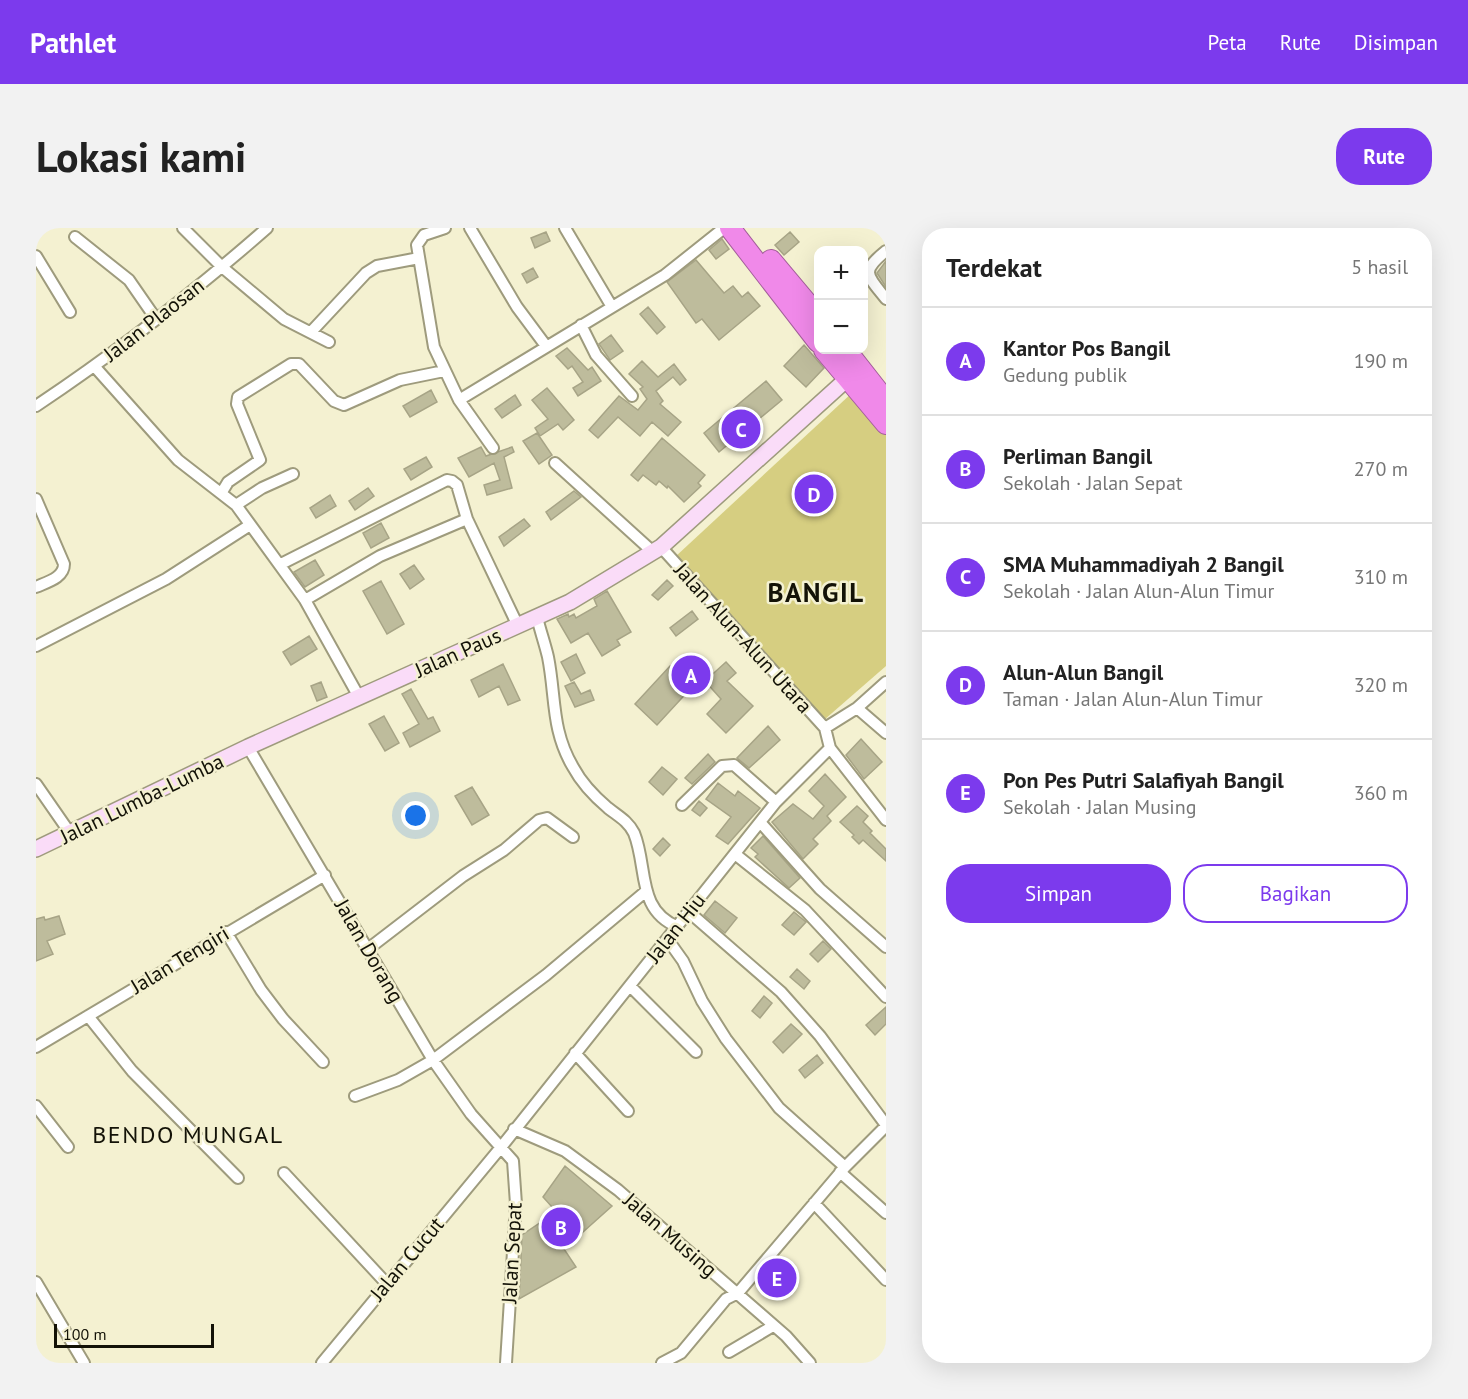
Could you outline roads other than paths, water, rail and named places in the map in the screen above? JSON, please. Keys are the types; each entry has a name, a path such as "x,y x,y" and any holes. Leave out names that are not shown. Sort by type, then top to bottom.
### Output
{"highway":[{"path":"730,228 814,336"},
{"path":"744,228 814,310"},
{"path":"827,354 886,424"},
{"path":"849,354 886,401"}],"main road":[{"name":"Jalan Paus","path":"248,747 570,602 657,549 847,379"},
{"name":"Jalan Lumba-Lumba","path":"36,849 248,747"}],"street":[{"path":"183,228 222,267 284,319 329,342"},
{"name":"Jalan Plaosan","path":"36,406 95,367 222,267 267,228"},
{"path":"445,228 420,237 417,245 434,347 459,400 493,448"},
{"path":"470,228 516,307 546,346"},
{"path":"565,228 612,307"},
{"path":"459,400 665,275 724,228"},
{"path":"75,237 129,280 156,319"},
{"path":"886,251 870,264 868,270 869,277 886,298"},
{"path":"36,256 70,312"},
{"path":"311,332 366,273 377,266 419,258"},
{"path":"580,325 596,355 632,396"},
{"path":"222,492 228,482 260,460 237,404 238,397 291,364 299,364 334,401 344,405 400,380 444,371"},
{"path":"95,367 178,460 222,492 236,506 281,564 305,600 359,697"},
{"name":"Jalan Alun-Alun Utara","path":"555,463 657,549 825,728"},
{"path":"236,506 262,488 293,474"},
{"path":"281,564 447,480 457,485 467,519 518,626"},
{"path":"36,499 64,570 61,574 36,587"},
{"path":"305,600 380,556 467,519"},
{"path":"36,646 166,579 250,525"},
{"path":"537,617 548,657 560,744 574,770 596,797 624,818 633,832 645,892 655,910 667,923 678,927"},
{"path":"886,682 857,708 825,728 830,748 886,820"},
{"path":"857,708 886,733"},
{"name":"Jalan Dorang","path":"248,747 433,1060 471,1114 502,1146"},
{"name":"Jalan Hiu","path":"502,1146 776,802 830,748"},
{"path":"682,806 722,766 728,764 734,765 776,802"},
{"path":"36,784 70,833"},
{"path":"368,950 463,876 504,850 539,820 547,818 573,837"},
{"path":"760,822 820,889 886,947"},
{"path":"735,854 805,909 886,997"},
{"name":"Jalan Tengiri","path":"36,1047 325,875"},
{"path":"355,1096 398,1080 433,1060 546,975 645,892"},
{"path":"662,1363 681,1353 726,1299 738,1293 842,1170 886,1126 820,1036 781,992 689,912"},
{"path":"226,932 261,990 283,1019 323,1062"},
{"path":"668,940 683,961 702,1001 726,1039 772,1099 886,1213"},
{"path":"630,986 696,1052"},
{"path":"88,1016 132,1071 238,1178"},
{"path":"575,1053 628,1111"},
{"path":"36,1106 68,1147"},
{"name":"Jalan Musing","path":"514,1129 548,1142 582,1163 738,1293 800,1350 810,1363"},
{"name":"Jalan Cucut","path":"322,1363 502,1146"},
{"name":"Jalan Sepat","path":"502,1146 513,1161 516,1204 506,1363"},
{"path":"284,1173 387,1284"},
{"path":"814,1203 886,1280"},
{"path":"36,1282 84,1363"},
{"path":"729,1352 773,1326"}],"place":[{"name":"SMA Muhammadiyah 2 Bangil","path":"741,429"},
{"name":"Alun-Alun Bangil","path":"814,494"},
{"name":"Kantor Pos Bangil","path":"691,675"},
{"name":"Perliman Bangil","path":"561,1227"},
{"name":"Pon Pes Putri Salafiyah Bangil","path":"777,1278"}],"district":[{"name":"BANGIL","path":"816,593"},
{"name":"BENDO MUNGAL","path":"188,1135"}]}
